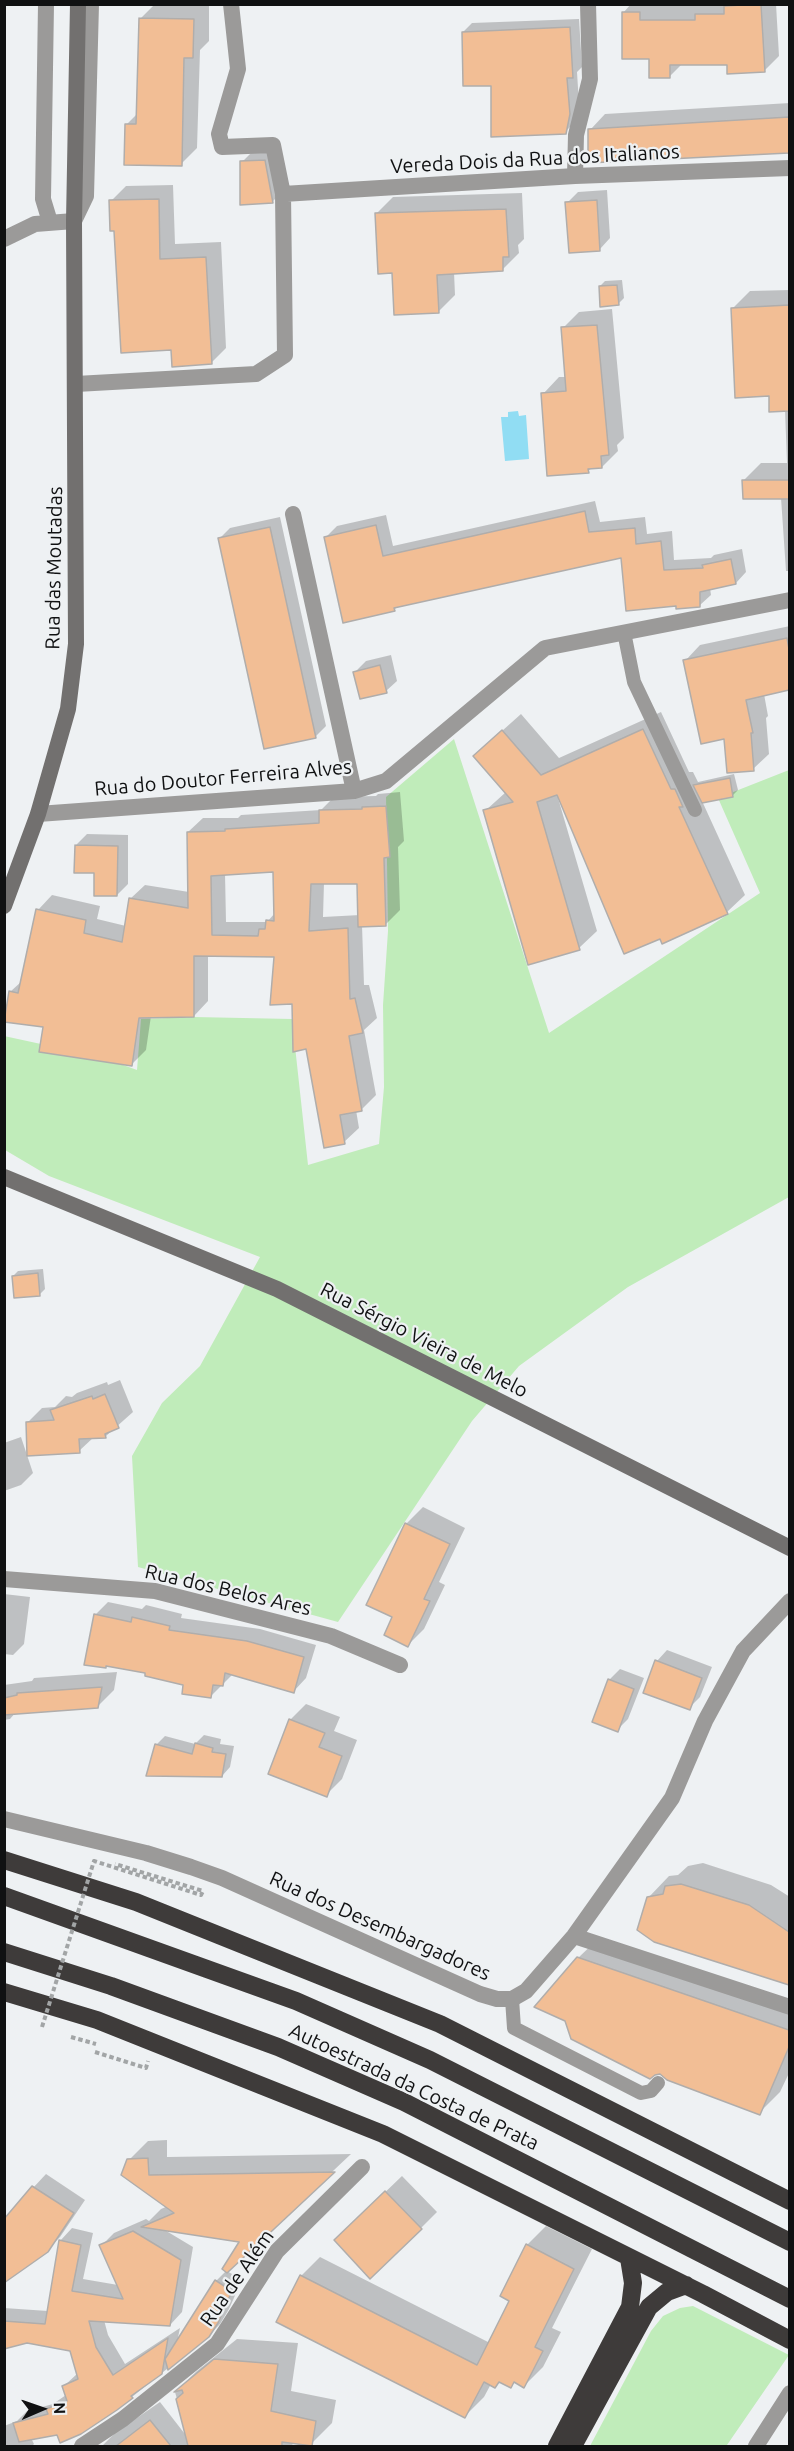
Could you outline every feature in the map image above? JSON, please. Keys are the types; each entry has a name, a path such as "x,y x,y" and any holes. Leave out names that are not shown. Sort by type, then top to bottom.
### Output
{"highway":[{"path":"4,1860 136,1902 440,2024 789,2201"},
{"name":"Autoestrada da Costa de Prata","path":"4,1896 296,2001 430,2060 789,2242"},
{"name":"Autoestrada da Costa de Prata","path":"4,1952 111,1986 278,2047 404,2102 789,2299"},
{"path":"4,1992 97,2020 383,2134 686,2285 789,2340"},
{"path":"557,2446 630,2307 633,2283 629,2258"},
{"path":"573,2446 649,2307 667,2292 686,2285"}],"main road":[{"name":"Rua das Moutadas","path":"4,906 38,814 68,709 76,644 74,221 78,4"},
{"name":"Rua Sérgio Vieira de Melo","path":"4,1177 277,1290 789,1548"},
{"name":"Rua Sérgio Vieira de Melo","path":"4,1189 31,1188"}],"street":[{"path":"46,4 42,199 50,222"},
{"name":"Rua das Moutadas","path":"74,221 86,196 91,4"},
{"path":"76,384 256,374 285,355 284,194 273,145 222,147 219,134 238,69 231,4"},
{"path":"575,176 576,135 590,79 588,4"},
{"name":"Vereda Dois da Rua dos Italianos","path":"284,194 575,176 789,168"},
{"path":"4,239 35,224 74,221"},
{"path":"293,514 354,791"},
{"name":"Rua do Doutor Ferreira Alves","path":"38,814 354,791 386,781 545,648 789,600"},
{"name":"Rua dos Belos Ares","path":"4,1579 155,1591 331,1636 400,1665"},
{"path":"512,1999 526,1991 574,1936 672,1798 705,1721 742,1651 789,1601"},
{"name":"Rua dos Desembargadores","path":"4,1819 146,1853 191,1867 222,1878 480,1994 497,1999 512,1999"},
{"path":"574,1936 789,2007"},
{"name":"Rua de Além","path":"82,2446 123,2419 217,2344 277,2251 362,2167"},
{"path":"756,2446 789,2393"}],"lane":[{"path":"624,632 634,682 695,810"},
{"path":"512,1999 514,2028 641,2093 651,2091 658,2083"}],"path":[{"path":"53,2031 42,2027 94,1861 201,1895 203,1891 115,1864"},
{"path":"63,2034 106,2048"},
{"path":"94,2052 146,2068 148,2061 138,2058"}],"green space":[{"path":"454,739 549,1033 760,893 718,798 789,770 789,1197 628,1287 519,1366 472,1421 338,1622 138,1567 132,1456 162,1403 200,1366 260,1257 49,1176 5,1150 4,1036 101,1057 137,1070 141,1019 194,1017 292,1019 308,1165 379,1144 384,1087 383,1005 388,931 386,797"},
{"path":"693,2306 789,2355 727,2445 590,2446 651,2331 663,2316 680,2308"}],"water":[{"path":"518,411 519,416 526,415 529,459 505,461 501,417 508,417 508,412"}],"building":[{"path":"761,4 765,72 727,74 727,65 670,65 670,78 649,78 649,59 622,59 622,12 640,12 640,20 695,20 695,14 724,14 724,6"},
{"path":"139,18 194,19 193,58 184,58 182,166 124,165 125,124 136,124"},
{"path":"570,27 573,78 567,78 570,114 566,134 491,137 491,86 463,86 462,32"},
{"path":"789,117 789,153 588,163 588,129"},
{"path":"265,160 273,203 240,205 240,161"},
{"path":"159,199 160,259 206,257 212,364 172,367 171,350 121,353 114,231 110,231 109,200"},
{"path":"597,200 600,251 569,253 565,202"},
{"path":"506,209 509,257 503,257 503,271 437,275 439,313 394,315 392,273 378,274 375,213"},
{"path":"617,285 619,305 600,307 599,286"},
{"path":"789,305 789,411 769,412 769,396 735,398 731,308"},
{"path":"597,325 609,455 601,456 602,468 588,469 589,473 547,476 541,393 566,391 561,327"},
{"path":"742,480 789,480 789,499 743,499"},
{"path":"585,511 589,532 635,528 636,544 661,541 664,570 703,568 702,565 731,559 736,584 700,592 700,607 676,609 676,606 626,611 621,558 394,608 395,611 343,623 324,537 376,525 383,556"},
{"path":"270,527 316,738 264,749 218,538"},
{"path":"787,638 789,690 746,700 753,733 751,733 754,771 727,773 724,739 701,744 683,660"},
{"path":"380,665 387,693 360,699 353,672"},
{"path":"643,729 671,789 675,789 683,807 679,807 728,914 662,944 660,939 624,954 557,795 537,802 580,950 528,965 483,810 513,802 473,756 502,730 541,775"},
{"path":"730,778 733,797 702,803 693,785"},
{"path":"386,806 390,857 384,858 386,926 358,927 357,884 311,884 309,931 348,928 350,999 355,998 363,1033 349,1036 362,1111 340,1115 345,1144 324,1148 306,1049 293,1052 292,1004 270,1005 274,957 194,956 194,1017 139,1018 132,1066 39,1052 43,1027 4,1022 9,991 18,993 36,909 86,920 84,933 122,942 129,898 188,908 187,832 319,823 319,810 362,809 362,807","holes":["273,872 274,921 266,920 265,929 259,929 258,936 212,935 211,876"]},
{"path":"75,845 118,846 117,896 94,896 94,873 74,873"},
{"path":"38,1273 40,1296 14,1298 12,1276"},
{"path":"105,1394 119,1428 105,1434 106,1438 79,1439 80,1453 27,1456 26,1422 54,1420 50,1410"},
{"path":"405,1523 450,1544 424,1599 430,1601 408,1647 384,1635 392,1617 366,1605"},
{"path":"94,1614 131,1622 132,1617 170,1626 169,1630 247,1641 304,1657 294,1693 225,1673 223,1686 213,1685 211,1698 182,1694 183,1685 145,1676 145,1673 106,1666 106,1668 84,1665"},
{"path":"655,1660 702,1678 690,1710 643,1693"},
{"path":"608,1679 634,1689 618,1732 592,1722"},
{"path":"102,1687 98,1708 4,1715 4,1698 17,1695 17,1693"},
{"path":"289,1719 325,1733 319,1747 342,1756 327,1797 268,1774"},
{"path":"195,1743 213,1748 212,1752 226,1754 222,1777 146,1776 155,1744 192,1754"},
{"path":"681,1884 749,1905 789,1932 789,1985 654,1942 637,1930 647,1897 663,1894 665,1886"},
{"path":"577,1957 789,2030 789,2047 760,2115 667,2080 660,2074 650,2079 571,2039 565,2021 534,2007"},
{"path":"148,2158 149,2175 335,2172 227,2273 222,2269 239,2242 141,2227 174,2213 121,2175 127,2159"},
{"path":"32,2186 74,2213 48,2252 4,2283 4,2219"},
{"path":"385,2191 422,2229 370,2279 334,2240"},
{"path":"133,2231 181,2260 170,2326 89,2321 96,2347 113,2375 168,2338 162,2374 131,2396 133,2398 117,2410 81,2434 60,2443 57,2435 19,2442 13,2423 48,2414 46,2409 67,2401 62,2386 78,2379 70,2351 27,2343 4,2349 4,2321 45,2324 59,2240 81,2245 72,2291 123,2299 99,2245"},
{"path":"526,2244 574,2269 535,2347 543,2351 524,2388 514,2382 511,2388 499,2382 495,2388 484,2382 465,2418 276,2322 300,2275 477,2365 509,2301 500,2296"},
{"path":"215,2280 232,2291 218,2323 209,2337 168,2370 165,2359"},
{"path":"214,2359 278,2364 271,2411 316,2421 312,2446 282,2442 282,2446 188,2446 176,2399 183,2393 182,2390 174,2392"},
{"path":"150,2420 171,2446 116,2446"}]}
